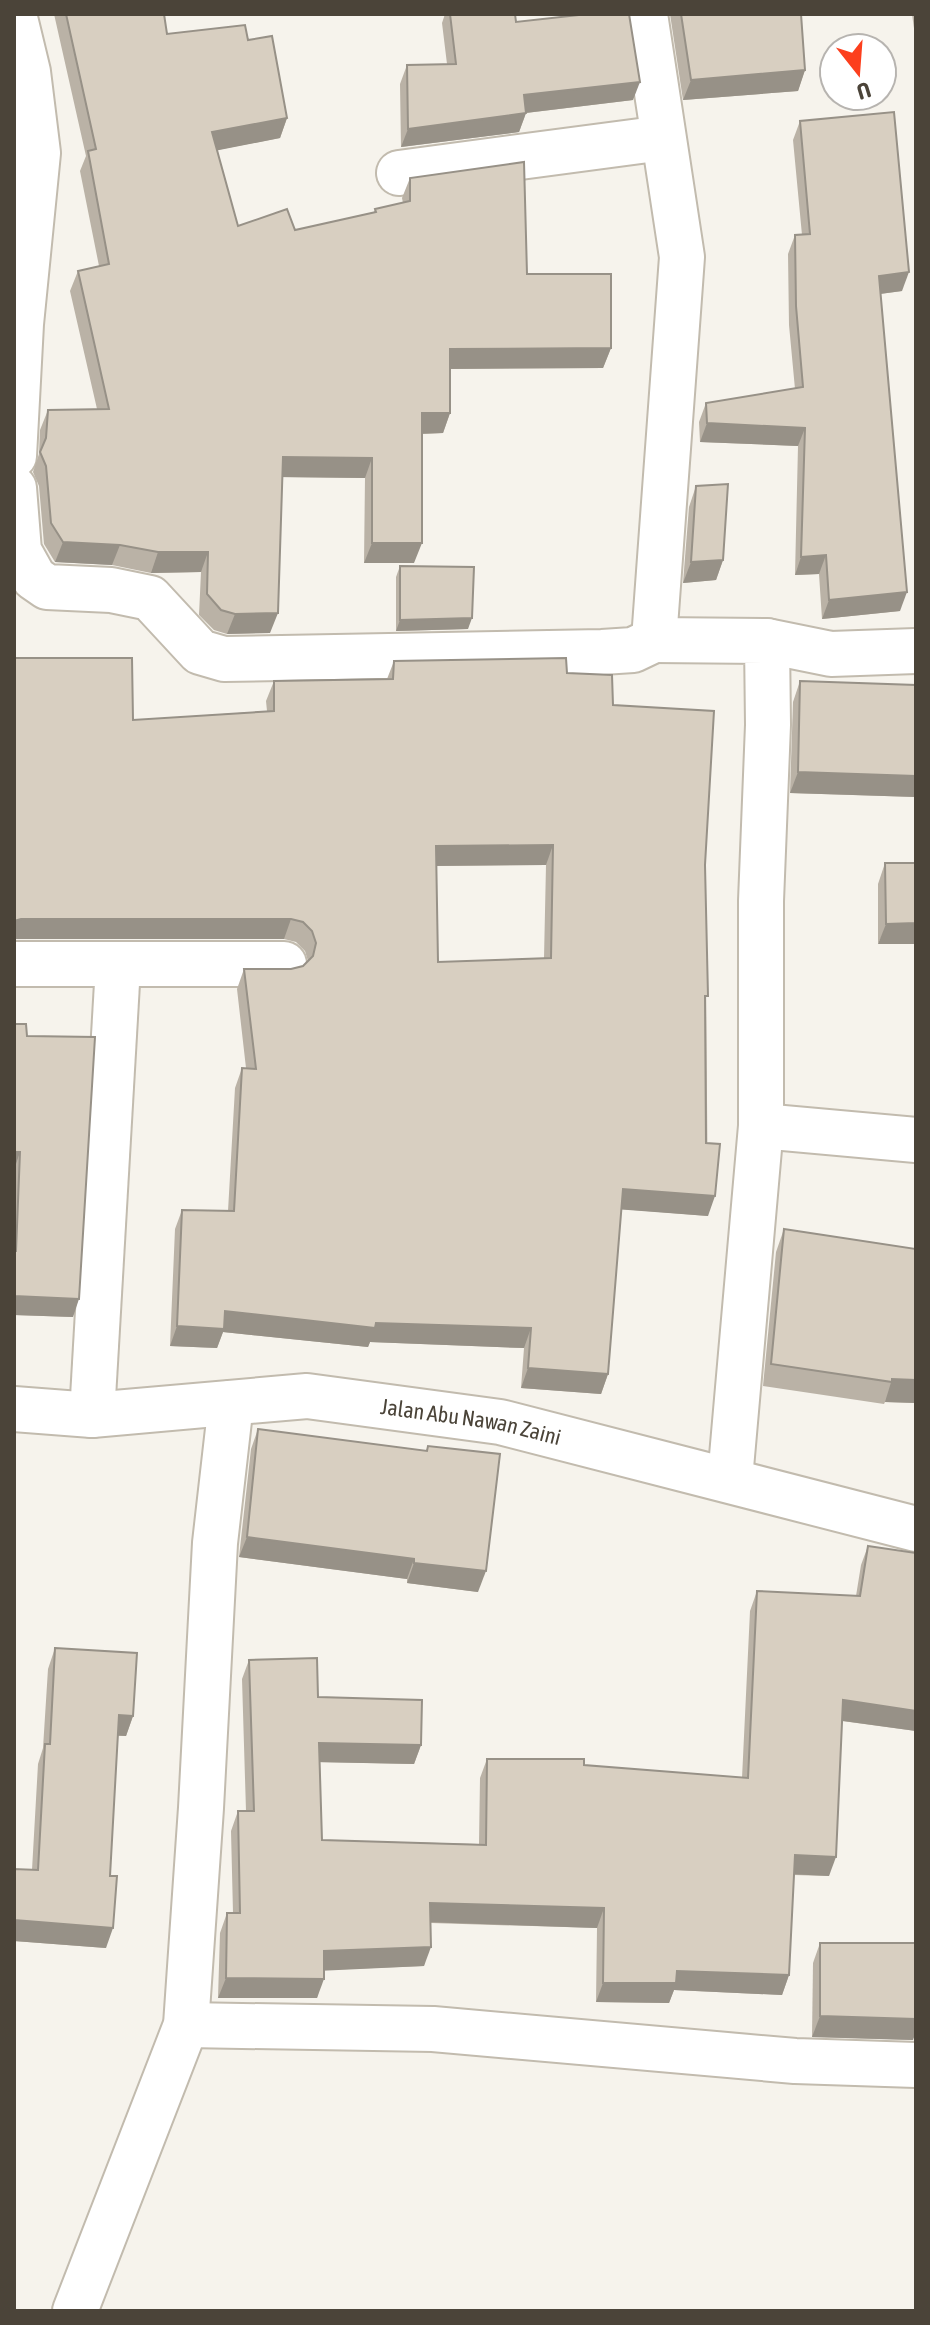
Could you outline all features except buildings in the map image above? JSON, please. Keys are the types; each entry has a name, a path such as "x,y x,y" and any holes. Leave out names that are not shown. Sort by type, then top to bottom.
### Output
{"street":[{"path":"14,14 28,72 38,153 23,205 14,456"},
{"path":"645,14 682,257 654,640"},
{"path":"399,173 663,138"},
{"path":"14,511 19,551 34,578 47,587 111,590 150,598 200,652 224,659 602,652 633,650 654,640 767,641 831,654 916,651"},
{"path":"730,1479 761,1126 761,901 768,725 767,641"},
{"path":"14,964 284,964"},
{"path":"92,1415 118,966"},
{"path":"761,1126 916,1140"},
{"name":"Jalan Abu Nawan Zaini","path":"14,1409 92,1415 307,1396 500,1422 916,1529"},
{"path":"75,2311 186,2025 215,1543 231,1403"},
{"path":"186,2025 433,2029 795,2061 916,2065"}]}
